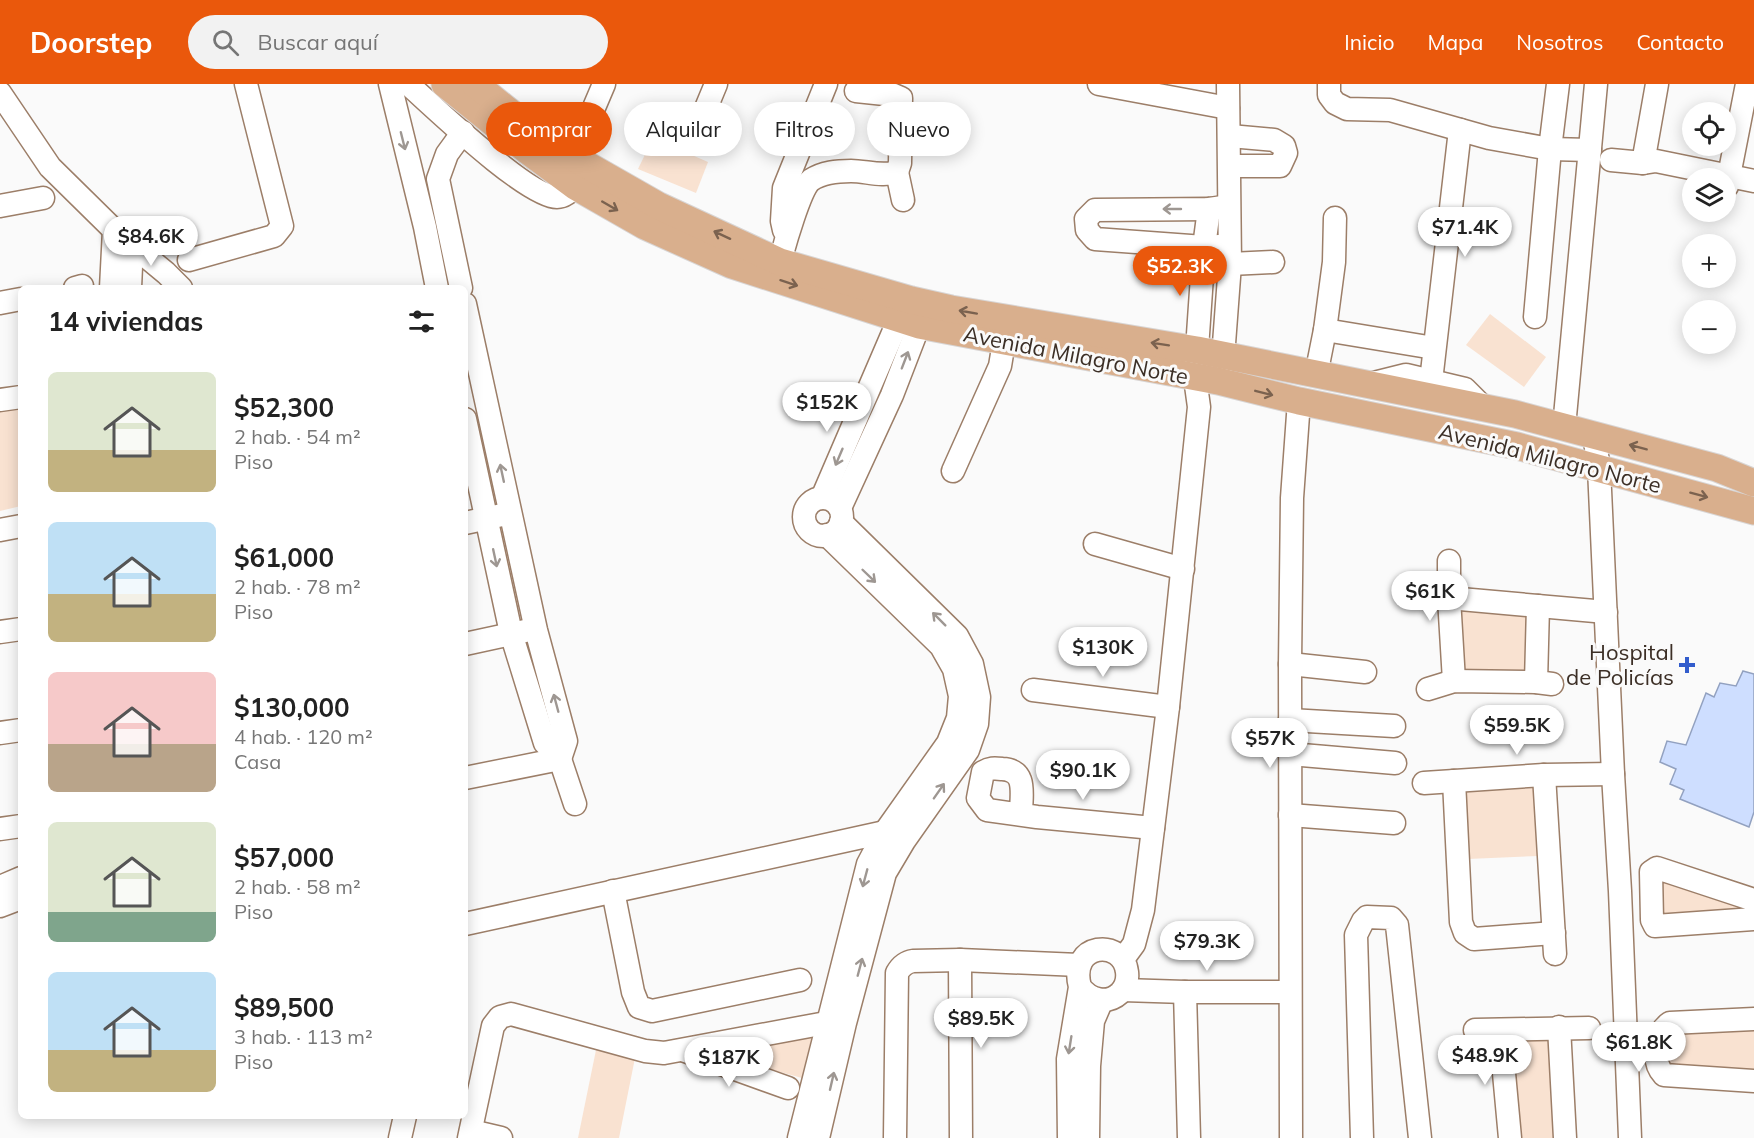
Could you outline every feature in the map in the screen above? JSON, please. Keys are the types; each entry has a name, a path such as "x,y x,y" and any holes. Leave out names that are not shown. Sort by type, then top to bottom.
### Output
{"main road":[{"name":"Avenida Milagro Norte","path":"446,84 510,138 575,186 645,226 732,265 909,322 1004,342 1208,366 1316,375 1484,408 1564,427 1717,468 1754,483"},
{"name":"Avenida Milagro Norte","path":"478,85 527,126 573,157 659,206 783,250 911,300 1208,366 1299,401 1517,446 1754,511"}],"street":[{"path":"189,260 274,236 282,226 246,84"},
{"path":"390,84 425,227 436,285"},
{"path":"408,84 516,178 544,194 557,197 568,194 575,186"},
{"path":"573,157 604,84"},
{"path":"709,102 717,84"},
{"path":"783,250 784,188 826,84"},
{"path":"1099,84 1127,86 1228,108"},
{"path":"1208,366 1204,247 1220,208 1230,166 1228,84"},
{"path":"1329,84 1329,95 1335,104 1347,109 1390,110 1460,130 1550,150 1590,150"},
{"path":"1535,317 1558,84"},
{"path":"1564,427 1596,84"},
{"path":"1643,163 1657,84"},
{"path":"1730,168 1747,84"},
{"path":"856,92 894,95 901,98 900,163 897,172 903,200"},
{"path":"0,93 50,167 114,230 126,265"},
{"path":"1431,381 1460,130"},
{"path":"461,285 438,179 447,154 463,132"},
{"path":"1230,136 1274,140 1284,146 1286,153 1280,166 1230,166"},
{"path":"1611,160 1643,163 1656,161 1682,169"},
{"path":"1643,163 1654,171 1682,177"},
{"path":"783,250 809,182 836,171 889,175 897,172"},
{"path":"1736,182 1754,181"},
{"path":"1736,185 1754,191"},
{"path":"0,206 43,198"},
{"path":"1220,208 1095,210 1086,219 1087,230 1095,238 1204,247 1231,255 1273,262"},
{"path":"1123,959 1134,944 1139,930 1168,707 1199,407 1231,255 1220,208"},
{"path":"1316,375 1325,330 1334,262 1335,218"},
{"path":"425,227 447,224"},
{"path":"113,285 126,265"},
{"path":"126,265 166,273 178,285"},
{"path":"0,303 18,300"},
{"path":"799,1138 885,873 894,836 968,750 977,724 979,697 972,664 957,636 833,516 909,322"},
{"path":"1325,330 1434,348"},
{"path":"468,331 476,402 511,513 536,630 566,741 560,759"},
{"path":"953,471 1000,366 1004,342"},
{"path":"1366,385 1406,375 1465,389 1484,408"},
{"path":"0,400 18,397"},
{"path":"1291,1138 1290,664 1292,498 1299,401"},
{"path":"1594,435 1599,468 1630,1138"},
{"path":"468,447 476,521 545,743 560,759 575,804"},
{"path":"476,521 511,513"},
{"path":"0,530 18,527"},
{"path":"1095,544 1183,569"},
{"path":"1449,561 1454,681"},
{"path":"1449,598 1606,612"},
{"path":"1428,689 1454,681 1544,683 1538,606"},
{"path":"0,632 18,629"},
{"path":"468,643 511,633 536,630"},
{"path":"1290,664 1365,672"},
{"path":"1033,690 1168,707"},
{"path":"1290,720 1395,726"},
{"path":"0,733 18,730"},
{"path":"1290,754 1395,763"},
{"path":"468,777 560,759"},
{"path":"1424,783 1544,775 1613,774"},
{"path":"1454,781 1461,922 1465,933 1474,939 1554,944 1544,775"},
{"path":"1021,814 1153,828"},
{"path":"1290,814 1394,823"},
{"path":"0,829 18,826"},
{"path":"468,923 614,891 894,836"},
{"path":"1754,900 1657,868 1651,872 1652,920 1655,926 1754,919"},
{"path":"5,899 18,882"},
{"path":"614,891 633,992 639,1006 646,1010 652,1011 800,980"},
{"path":"1620,891 1653,896"},
{"path":"1362,1138 1356,935 1367,917 1390,918 1397,925 1419,1138"},
{"path":"1069,1138 1068,1059 1079,976 1086,956 1098,950 1112,951 1123,959 1128,975 1123,990 1117,995 1102,1000 1089,997 1079,976"},
{"path":"895,1138 897,973 904,965 913,961 960,960 1079,976"},
{"path":"960,960 961,1138"},
{"path":"1123,990 1290,992"},
{"path":"1185,992 1189,1138"},
{"path":"1088,1138 1089,1066 1093,1021 1102,1000"},
{"path":"501,1138 470,1134 493,1026 500,1017 511,1014 645,1051 664,1053 836,1023"},
{"path":"1754,1019 1670,1023 1661,1033 1656,1054 1657,1063 1664,1075 1754,1081"},
{"path":"818,1138 836,1023"},
{"path":"1559,1027 1565,1138"},
{"path":"1475,1030 1588,1028"},
{"path":"1500,1030 1510,1138"},
{"path":"684,1051 788,1088"},
{"path":"1625,1052 1656,1054"},
{"path":"400,1138 404,1119"}],"shaded area":[{"path":"644,156 694,156 708,162 696,193 638,169"},
{"path":"1490,314 1546,357 1524,387 1466,345"},
{"path":"18,408 18,507 0,511 0,411"},
{"path":"1458,603 1527,613 1530,676 1460,676"},
{"path":"1534,788 1538,856 1468,859 1463,792"},
{"path":"1661,877 1754,911 1659,915"},
{"path":"1754,1027 1754,1072 1668,1065 1668,1034"},
{"path":"813,1031 802,1078 711,1053"},
{"path":"1553,1040 1556,1138 1518,1138 1510,1042"},
{"path":"596,1050 635,1058 619,1138 578,1138"}],"building":[{"name":"Hospital de Policías","path":"1743,671 1754,674 1754,812 1749,827 1680,799 1684,790 1670,784 1676,769 1660,762 1667,741 1686,745 1706,693 1714,697 1720,683 1736,686"}],"place":[{"name":"Hospital de Policías","path":"1687,665"}]}
